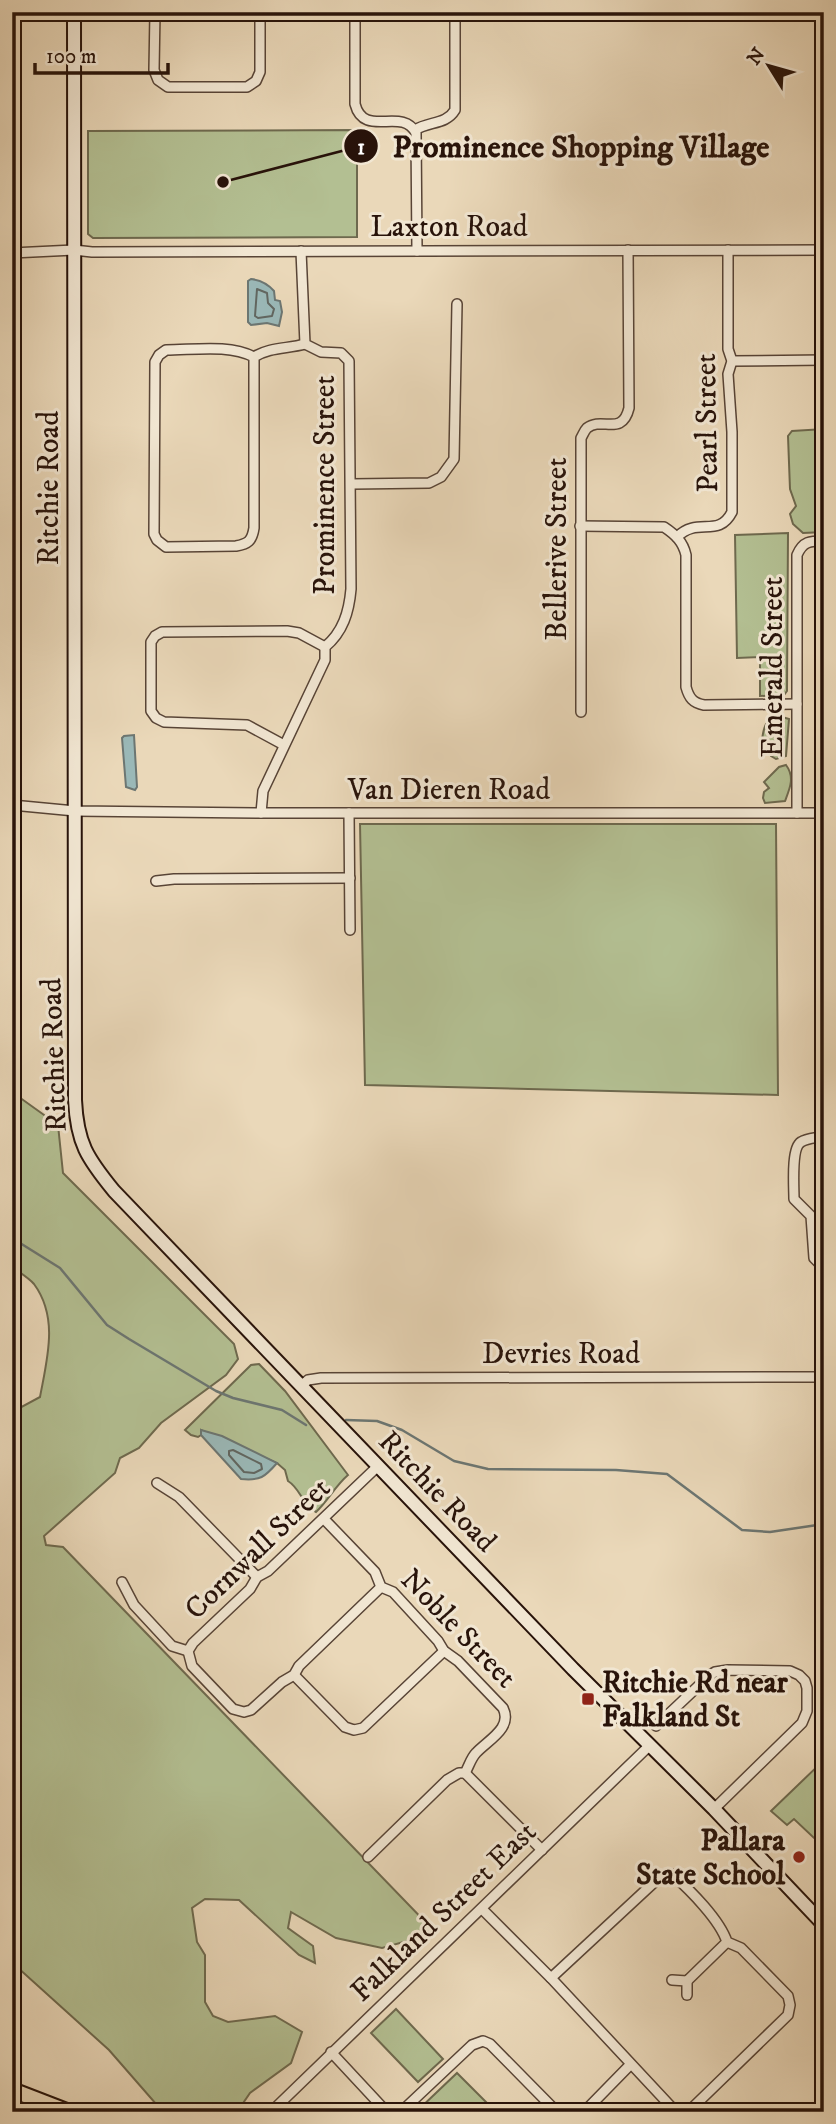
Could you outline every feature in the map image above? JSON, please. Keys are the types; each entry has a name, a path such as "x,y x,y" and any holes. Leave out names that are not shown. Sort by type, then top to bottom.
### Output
{"main road":[{"path":"12,2090 69,2112"},
{"path":"12,2109 22,2112"}],"street":[{"name":"Ritchie Road","path":"74,12 75,1100 76,1125 84,1150 114,1191 824,1925"},
{"path":"155,12 155,70 158,80 168,87 247,86 256,81 261,72 260,12"},
{"path":"355,12 357,112 369,121 406,122 415,130 417,251"},
{"path":"415,130 424,124 443,121 455,110 455,12"},
{"name":"Laxton Road","path":"12,253 74,250 824,250"},
{"name":"Bellerive Street","path":"581,712 581,438 587,428 623,421 629,408 628,250"},
{"name":"Pearl Street","path":"580,526 664,527 677,537 692,527 722,525 727,522 732,512 732,432 728,374 732,361 728,349 728,250"},
{"name":"Prominence Street","path":"261,813 263,791 325,660 325,647 336,638 349,610 351,589 349,361 341,353 321,352 305,344 301,251"},
{"path":"352,484 429,483 441,477 454,459 457,304"},
{"path":"254,357 267,349 286,349 305,344"},
{"path":"233,350 254,357 252,538 246,544 236,546 166,547 154,534 155,362 159,355 166,351 233,350"},
{"path":"732,361 824,360"},
{"path":"677,537 683,544 686,555 686,687 689,697 696,704 704,705 797,704"},
{"name":"Emerald Street","path":"797,813 797,555 804,543 824,541"},
{"path":"12,589 12,671"},
{"path":"284,745 247,725 164,722 156,718 151,711 151,642 162,632 287,631 299,633 325,647"},
{"name":"Van Dieren Road","path":"12,805 75,811 261,813 824,813"},
{"path":"349,813 351,930"},
{"path":"156,881 350,878"},
{"path":"824,1136 801,1142 797,1146 794,1187 794,1199 811,1216 814,1258 824,1268"},
{"name":"Devries Road","path":"302,1386 308,1380 321,1378 824,1377"},
{"name":"Cornwall Street","path":"378,1466 268,1571 257,1577 250,1589 193,1643 188,1651 192,1666 233,1709 244,1712 251,1710 282,1682 294,1675 299,1665 381,1587"},
{"path":"157,1483 179,1497 257,1577"},
{"name":"Noble Street","path":"324,1519 375,1572 381,1587 393,1592 438,1640 444,1651 458,1661 506,1714 504,1725 473,1756 465,1773 459,1773 447,1780 368,1857"},
{"path":"122,1583 134,1605 172,1646 188,1651"},
{"path":"294,1675 345,1727 354,1730 363,1728 444,1651"},
{"path":"656,1726 715,1672 790,1671 805,1681 807,1711 802,1723 714,1809"},
{"name":"Falkland Street East","path":"271,2112 649,1746"},
{"path":"465,1773 541,1850"},
{"path":"551,1978 662,1874 672,1874 682,1883 724,1931 727,1942"},
{"path":"482,1909 551,1978 676,2112"},
{"path":"687,1996 687,1981 727,1942"},
{"path":"688,2112 788,2015 788,1996 741,1948 727,1942"},
{"path":"672,1980 687,1981"},
{"path":"331,2052 384,2109 395,2112 404,2109 472,2045 482,2042 490,2044 558,2112"},
{"path":"584,2112 630,2065"}],"green space":[{"path":"357,130 357,237 93,238 88,234 88,131"},
{"path":"824,429 824,532 803,533 793,524 790,514 796,506 790,489 788,436 792,431"},
{"path":"788,533 787,691 784,695 760,696 760,657 737,658 735,535"},
{"path":"782,717 789,719 786,756 776,759 771,756 771,750 762,740 769,721"},
{"path":"786,765 791,778 785,801 765,803 764,792 769,788 764,782 779,767"},
{"path":"360,824 776,824 778,1095 365,1085"},
{"path":"12,1092 58,1125 63,1173 234,1344 238,1359 226,1375 161,1423 139,1448 120,1458 115,1473 44,1536 46,1545 63,1547 436,1933 382,1948 336,1938 291,1912 288,1928 313,1946 315,1963 299,1955 239,1900 205,1899 192,1908 197,1942 205,1955 205,2002 213,2016 228,2022 275,2016 302,2032 291,2063 250,2093 237,2112 163,2112 109,2050 16,1966 12,1969 12,1412 40,1397 46,1368 49,1325 42,1297 34,1284 12,1267"},
{"path":"259,1364 285,1391 348,1475 316,1512 288,1481 285,1470 277,1463 201,1430 198,1437 185,1430 251,1365"},
{"path":"824,1760 824,1842 814,1838 794,1819 787,1825 771,1811"},
{"path":"396,2009 443,2059 418,2082 371,2033"},
{"path":"457,2073 496,2112 416,2112"}],"water":[{"path":"251,279 269,286 274,291 275,300 280,301 282,312 279,326 267,323 251,325 248,322 248,281"},
{"path":"134,735 135,790 126,787 122,738"},
{"path":"201,1430 222,1436 277,1463 262,1477 241,1479 201,1435"}],"waterway":[{"path":"12,1238 60,1268 107,1325 129,1339 216,1391 282,1410 306,1425"},
{"path":"346,1420 377,1421 402,1430 454,1461 488,1469 616,1470 667,1474 742,1530 770,1532 824,1524"}],"place":[{"name":"Prominence Shopping Village","path":"223,182"},
{"name":"Ritchie Rd near Falkland St","path":"588,1699"},
{"name":"Pallara State School","path":"799,1857"}]}
